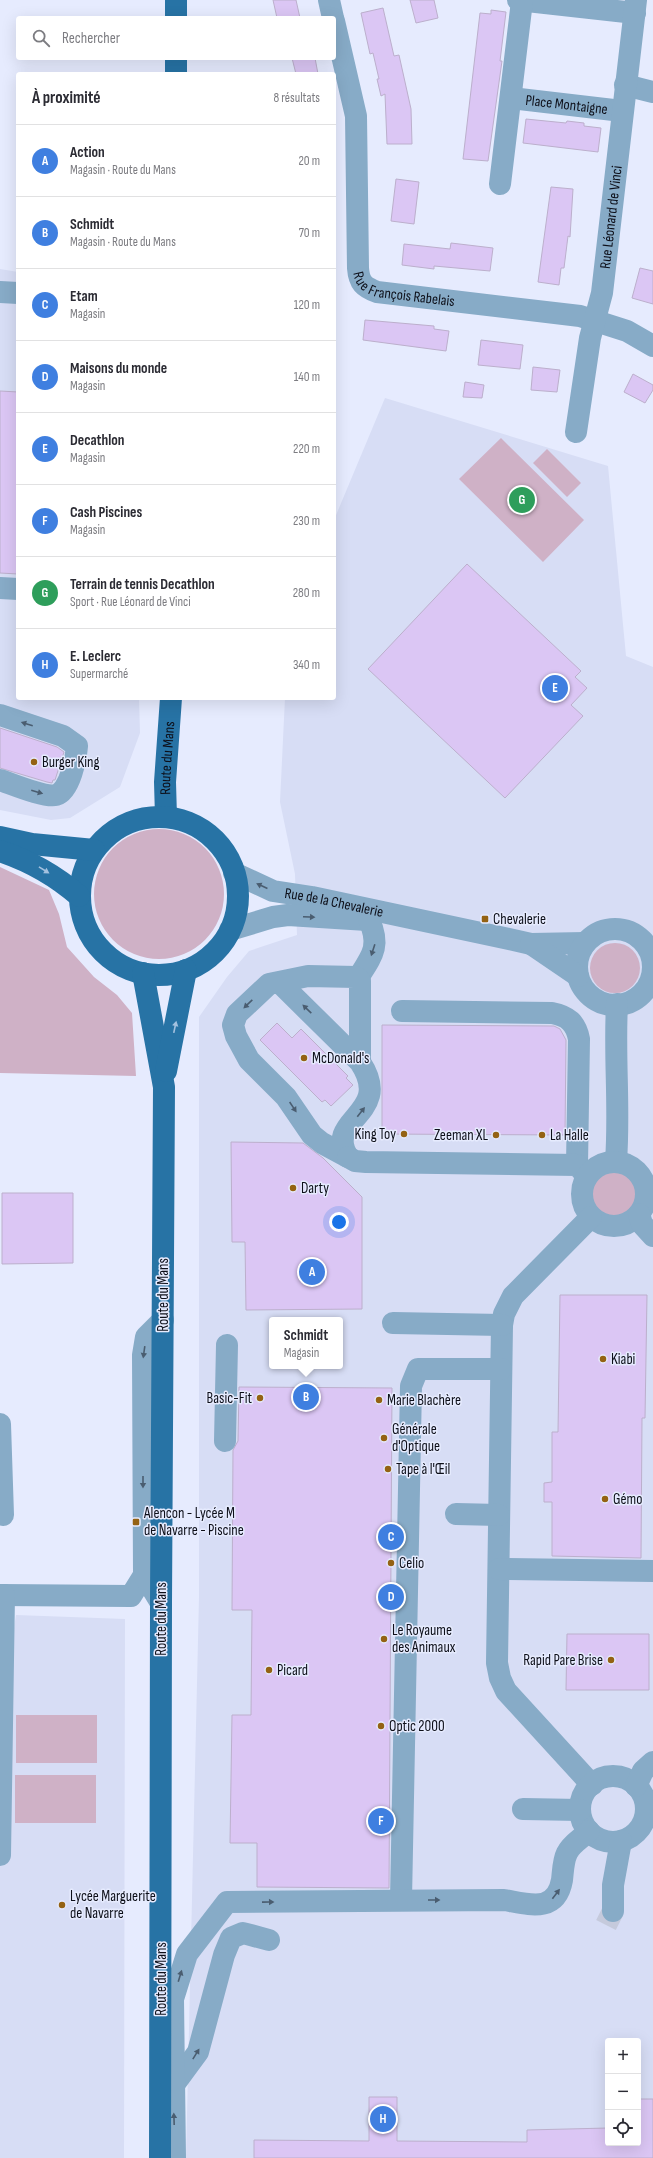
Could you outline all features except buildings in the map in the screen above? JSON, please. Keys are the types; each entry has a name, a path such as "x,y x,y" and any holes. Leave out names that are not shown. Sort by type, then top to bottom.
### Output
{"main road":[{"path":"176,0 176,16"},
{"path":"176,60 176,72"},
{"name":"Route du Mans","path":"166,817 165,782 171,700"},
{"path":"166,817 189,823 209,835 225,852 234,873 238,892 237,905 230,930 219,947 209,956 186,970 165,975 143,973 118,964 97,946 84,922 80,896 83,872 94,850 108,835 126,824 146,818 166,817"},
{"path":"0,837 32,844 94,850"},
{"path":"0,851 29,861 80,896"},
{"name":"Route du Mans","path":"160,2158 160,1603 164,1079 186,970"},
{"name":"Route du Mans","path":"143,973 164,1079"}],"street":[{"path":"329,0 333,16"},
{"path":"520,0 635,6"},
{"name":"Place Montaigne","path":"500,184 511,98 520,0"},
{"name":"Rue Léonard de Vinci","path":"576,432 595,321 602,294 635,6"},
{"name":"Rue François Rabelais","path":"336,30 356,116 358,268 359,278 365,287 377,292 580,316 627,331 653,346"},
{"path":"625,85 653,92"},
{"name":"Place Montaigne","path":"511,98 622,111"},
{"path":"0,292 16,293"},
{"path":"0,588 16,589"},
{"path":"0,715 64,736 77,746 69,782 64,790 56,795 42,794 0,780"},
{"name":"Rue de la Chevalerie","path":"234,873 273,891 312,897 531,944 585,944"},
{"name":"Rue de la Chevalerie","path":"230,930 273,917 288,916 436,924"},
{"path":"360,1062 360,985 358,978 374,952 374,932 369,920"},
{"path":"612,929 632,933 647,946 651,955 652,975 640,995 629,1001 617,1004 604,1003 592,997 586,991 578,976 578,959 585,944 602,931 612,929"},
{"name":"Rue de la Chevalerie","path":"531,944 578,976"},
{"path":"358,978 308,976 269,984 237,1014 233,1025 236,1036 248,1060 286,1097 312,1135 322,1143 348,1157 356,1161 366,1162 582,1171 616,1161 625,1163 634,1168 644,1182 646,1199 639,1214 633,1220 616,1226 607,1225 591,1217 583,1204 582,1197 582,1171 579,1039 577,1029 570,1020 562,1015 552,1013 402,1011"},
{"path":"279,982 360,1062 369,1078 370,1093 363,1110 345,1129 342,1138 342,1148 348,1157"},
{"path":"616,1161 615,1047 617,1004"},
{"path":"639,1214 642,1224 653,1236"},
{"path":"591,1217 544,1278 513,1296 504,1314 502,1325 501,1369 497,1663 500,1678 506,1691 592,1785"},
{"path":"160,1603 144,1575 143,1356 146,1337 163,1320"},
{"path":"393,1323 502,1325"},
{"path":"225,1441 227,1345"},
{"path":"401,1900 410,1386 418,1369 501,1369"},
{"path":"0,1424 4,1515"},
{"path":"456,1514 499,1515"},
{"path":"499,1569 653,1571"},
{"path":"0,1855 2,1595 131,1596 144,1575"},
{"path":"636,1786 643,1772 653,1762"},
{"path":"175,2158 173,1999 187,1954 227,1902 504,1900 532,1905 543,1904 552,1899 560,1888 567,1852 604,1837 631,1838 648,1829 647,1809 642,1792 630,1780 613,1776 596,1781 584,1793 580,1810 584,1826 604,1837"},
{"path":"523,1809 580,1810"},
{"path":"604,1837 608,1911"},
{"path":"173,2086 198,2052 224,1955 231,1938 243,1933 269,1940"}],"shaded area":[{"path":"0,269 16,272 16,700 139,700 140,733 120,787 70,818 51,820 0,810"},
{"path":"385,398 608,466 626,656 653,667 653,2158 186,2158 199,1597 199,1017 227,977 249,951 297,935 295,874 280,802 285,700 336,700 336,515"},
{"path":"501,438 584,520 543,562 459,479"},
{"path":"547,449 581,483 567,497 533,463"},
{"path":"165,829 184,834 205,848 219,869 223,881 223,907 219,919 205,940 184,954 172,958 153,959 134,954 113,940 99,919 95,907 94,888 99,869 113,848 134,834 146,830"},
{"path":"0,867 49,890 59,914 67,947 94,977 117,995 132,1013 136,1076 0,1073"},
{"path":"610,943 620,943 633,950 640,963 640,973 633,986 620,993 610,993 601,989 594,982 590,973 590,963 594,954 601,947"},
{"path":"614,1170 623,1172 631,1177 636,1185 638,1194 636,1203 631,1211 623,1216 614,1218 605,1216 597,1211 592,1203 590,1194 592,1185 597,1177 605,1172"},
{"name":"Lycée Marguerite de Navarre","path":"16,1615 125,1619 124,2158 0,2158 0,1652 10,1653"},
{"path":"16,1715 97,1715 97,1763 16,1763"},
{"path":"15,1775 96,1775 96,1823 15,1823"}],"tunnel":[{"path":"606,1925 613,1911"}],"place":[{"name":"Terrain de tennis Decathlon","path":"522,500"},
{"name":"Decathlon","path":"555,688"},
{"name":"Burger King","path":"34,762"},
{"name":"Chevalerie","path":"485,919"},
{"name":"McDonald's","path":"304,1058"},
{"name":"King Toy","path":"404,1134"},
{"name":"Zeeman XL","path":"496,1135"},
{"name":"La Halle","path":"542,1135"},
{"name":"Darty","path":"293,1188"},
{"name":"Action","path":"312,1272"},
{"name":"Kiabi","path":"603,1359"},
{"name":"Schmidt","path":"306,1397"},
{"name":"Basic-Fit","path":"260,1398"},
{"name":"Marie Blachère","path":"379,1400"},
{"name":"Générale d'Optique","path":"384,1438"},
{"name":"Tape à l'Œil","path":"388,1469"},
{"name":"Gémo","path":"605,1499"},
{"name":"Alencon - Lycée M de Navarre - Piscine","path":"136,1522"},
{"name":"Etam","path":"391,1537"},
{"name":"Celio","path":"391,1563"},
{"name":"Maisons du monde","path":"391,1597"},
{"name":"Le Royaume des Animaux","path":"384,1639"},
{"name":"Rapid Pare Brise","path":"611,1660"},
{"name":"Picard","path":"269,1670"},
{"name":"Optic 2000","path":"381,1726"},
{"name":"Cash Piscines","path":"381,1821"},
{"name":"Lycée Marguerite de Navarre","path":"62,1905"},
{"name":"E. Leclerc","path":"383,2119"}]}
